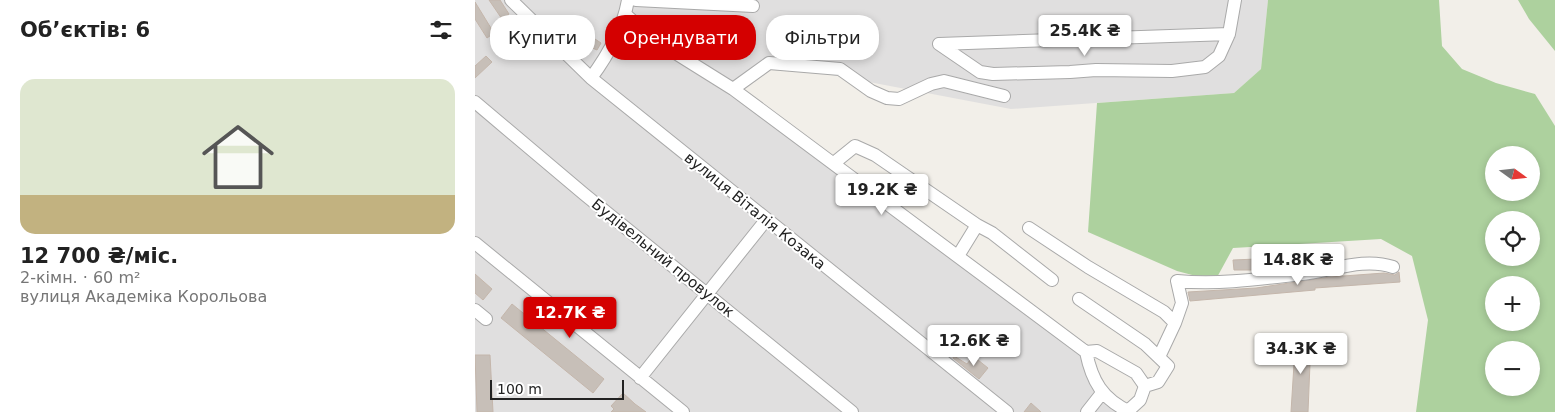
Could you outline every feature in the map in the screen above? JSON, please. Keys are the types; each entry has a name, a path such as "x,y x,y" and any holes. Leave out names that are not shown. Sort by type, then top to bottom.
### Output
{"street":[{"name":"вулиця Віталія Козака","path":"511,0 591,78 1007,412"},
{"path":"625,15 629,0"},
{"path":"636,0 753,6"},
{"path":"1229,34 939,44 980,72 993,74 1096,70 1172,71 1205,67 1219,56 1229,34 1235,0"},
{"path":"591,78 605,60"},
{"path":"687,60 733,89 1086,352 1091,374 1102,392 1129,412 1140,400 1145,386"},
{"path":"733,89 769,63 840,69 871,91 887,98 899,98 931,84 944,81 1004,96"},
{"name":"Будівельний провулок","path":"475,102 584,194 853,412"},
{"path":"834,163 855,146 875,155 977,225 992,233 1052,280"},
{"path":"641,378 766,220"},
{"path":"958,256 977,225"},
{"path":"1029,228 1088,267 1164,312 1175,323"},
{"path":"475,243 683,412"},
{"path":"1159,357 1175,323 1182,302 1177,281 1210,284 1301,274 1361,263 1374,263 1393,267"},
{"path":"1079,299 1145,344 1168,366 1159,382 1145,386"},
{"path":"475,310 486,319"},
{"path":"1086,352 1097,351 1136,373 1145,386"},
{"path":"1087,412 1102,392"}],"shaded area":[{"path":"475,0 1268,0 1261,69 1234,93 1011,109 769,63 734,89 1086,352 1102,392 1136,412 475,412"}],"green space":[{"path":"1268,0 1439,0 1442,46 1462,69 1496,83 1535,94 1555,126 1555,412 1416,412 1428,320 1412,256 1381,239 1233,248 1215,281 1177,271 1088,232 1097,103 1234,93 1261,69"},
{"path":"1518,0 1555,0 1555,51 1529,19"}],"building":[{"path":"489,0 500,0 509,14 499,15"},
{"path":"475,2 490,26 490,36 487,38 475,19"},
{"path":"595,39 601,43 597,50 595,49"},
{"path":"486,56 492,62 475,78 475,66"},
{"path":"1328,250 1329,261 1268,270 1234,270 1233,260 1280,258"},
{"path":"1399,272 1400,282 1315,288 1315,290 1190,301 1188,292 1256,288 1330,277 1384,273 1395,275"},
{"path":"475,274 492,289 483,300 475,293"},
{"path":"512,304 604,379 593,393 501,318"},
{"path":"945,332 954,339 945,352 936,344"},
{"path":"1292,339 1311,339 1308,412 1291,412 1295,348 1288,348"},
{"path":"475,355 490,355 493,412 477,412"},
{"path":"954,356 967,364 973,356 988,368 979,379 953,358"},
{"path":"623,393 646,412 611,412 614,409 611,406"},
{"path":"1031,403 1041,412 1024,412"}]}
